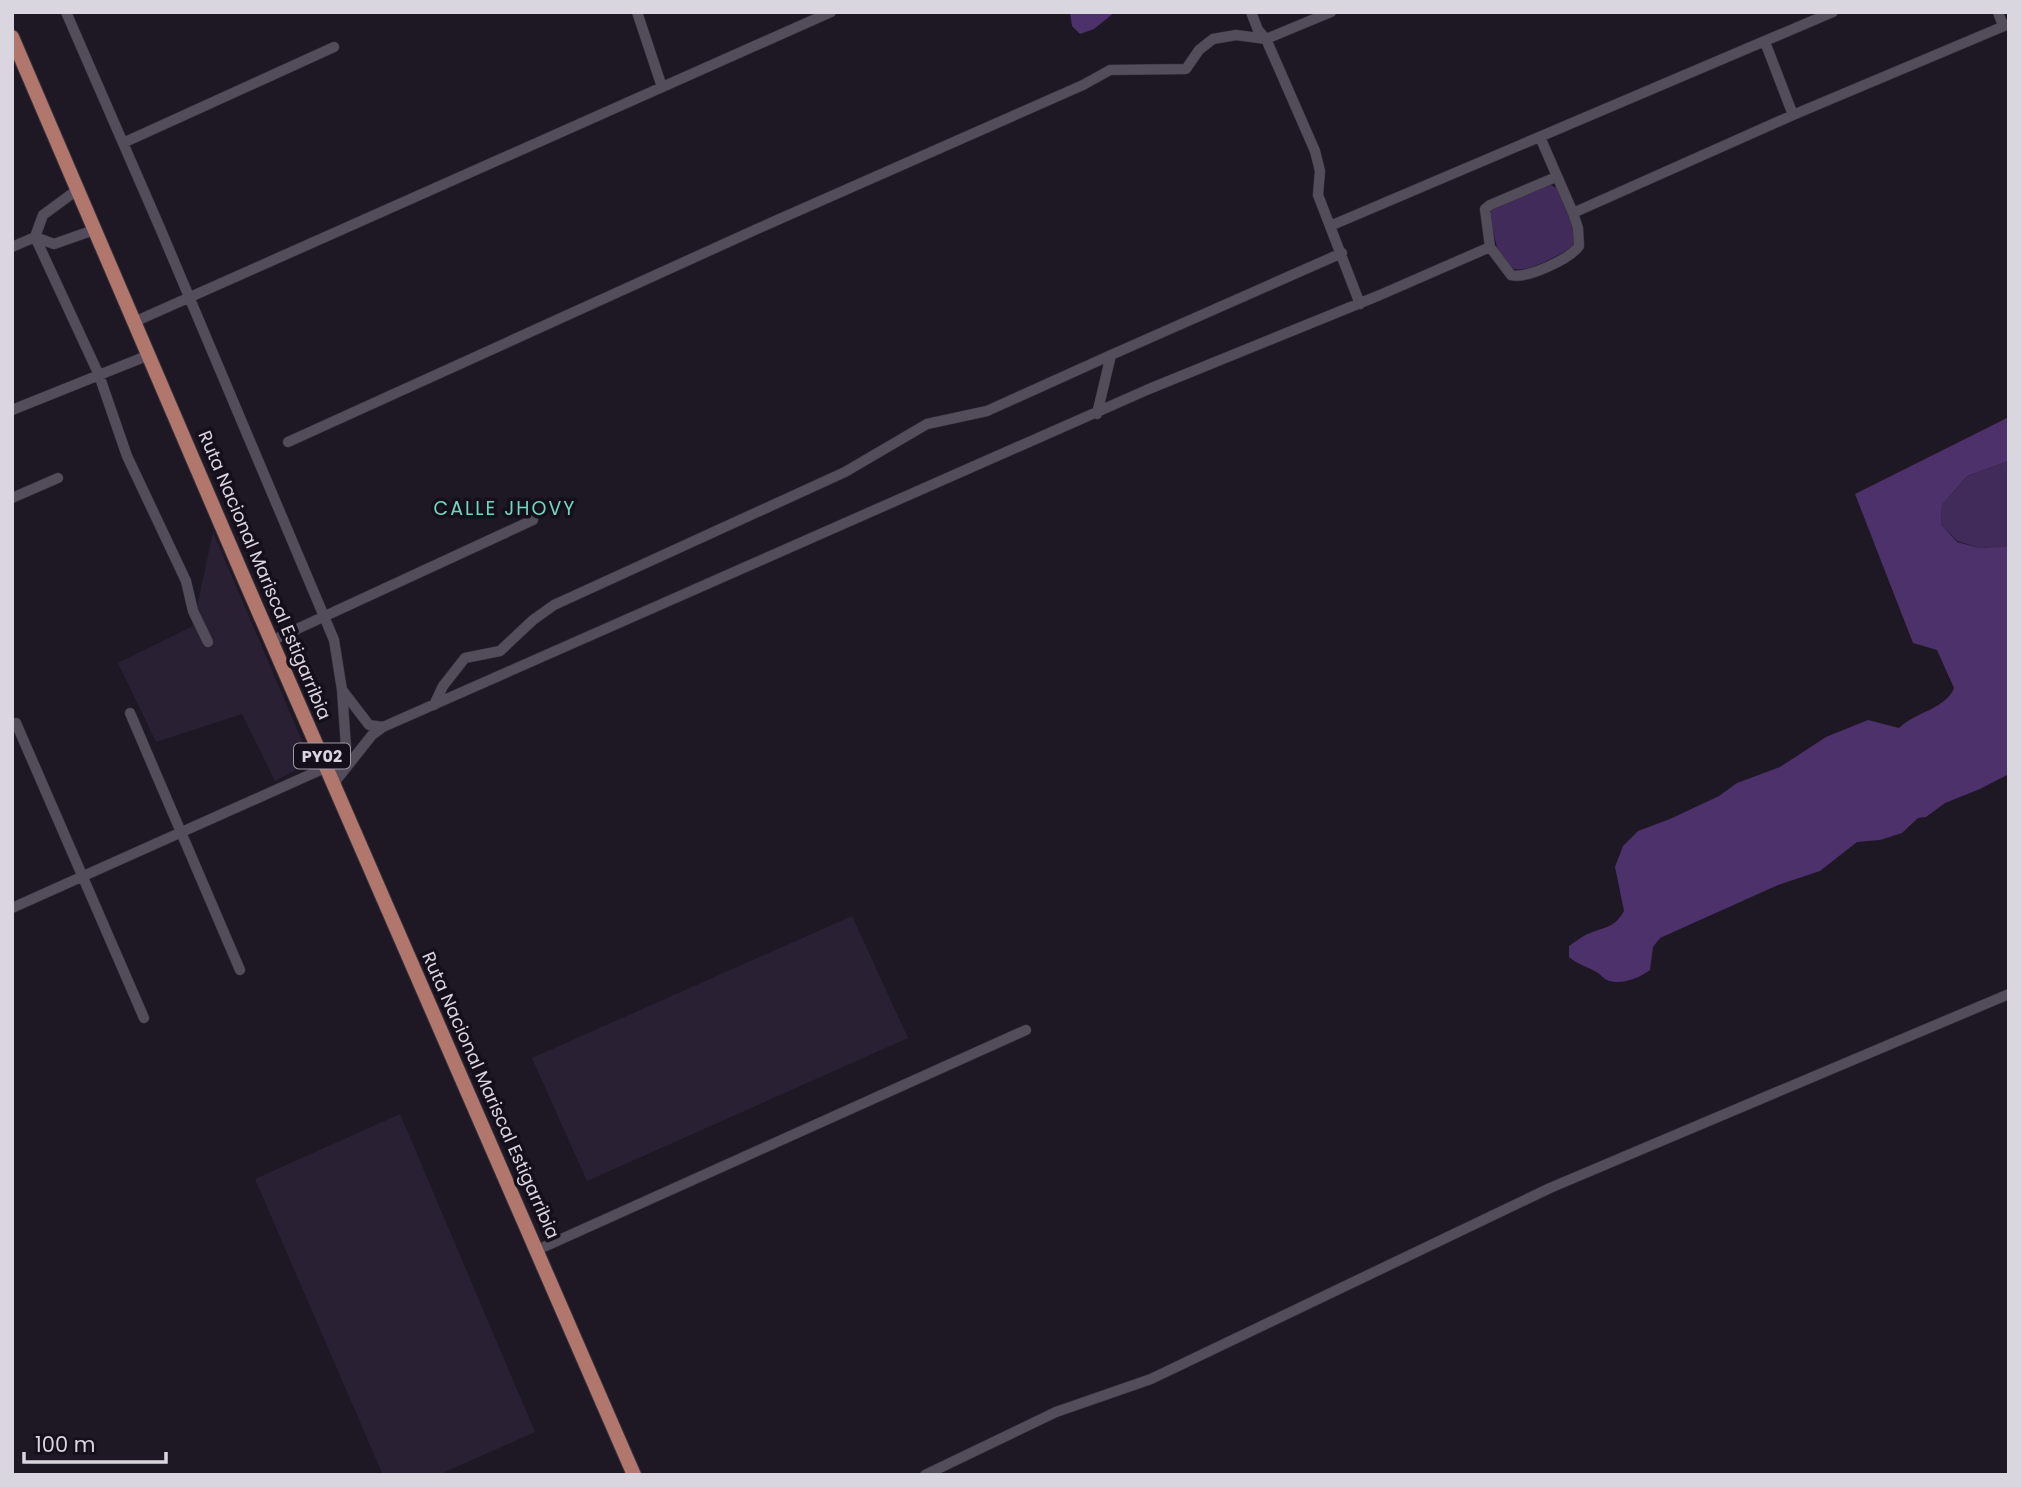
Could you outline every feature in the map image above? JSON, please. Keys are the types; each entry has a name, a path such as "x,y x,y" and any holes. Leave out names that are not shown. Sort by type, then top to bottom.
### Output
{"main road":[{"name":"Ruta Nacional Mariscal Estigarribia","path":"12,37 634,1475"}],"street":[{"path":"66,12 334,640 342,690 346,747 334,783"},
{"path":"637,12 662,87"},
{"path":"134,322 831,12"},
{"path":"1251,12 1258,30 1266,39 1315,152 1320,171 1318,195 1360,304"},
{"path":"288,442 757,229 1083,85 1110,70 1186,69 1199,50 1213,39 1236,35 1266,39 1331,12"},
{"path":"1330,226 1833,12"},
{"path":"1573,214 1793,115 2006,25 1997,12"},
{"path":"1765,41 1793,115"},
{"path":"123,143 334,47"},
{"path":"1540,137 1573,214 1579,240 1575,252 1522,277 1511,275 1490,247 1485,209 1556,177"},
{"path":"77,190 43,215 35,237 99,375 127,456 186,581 193,611 208,642"},
{"path":"12,247 35,237 54,244 94,230"},
{"path":"334,783 372,735 383,727 1149,389 1360,304 1490,247"},
{"path":"434,705 443,686 465,658 500,651 533,620 554,605 845,471 928,424 987,411 1342,254"},
{"path":"12,410 149,355"},
{"path":"1097,414 1111,355"},
{"path":"12,498 58,478"},
{"path":"271,640 533,520"},
{"path":"342,690 369,724 383,727"},
{"path":"130,713 240,970"},
{"path":"16,723 144,1018"},
{"path":"12,908 327,767"},
{"path":"925,1475 1056,1412 1151,1379 1550,1188 2009,994"},
{"path":"537,1250 1026,1030"}],"shaded area":[{"path":"1070,12 1115,12 1094,29 1080,34 1072,26"},
{"path":"1545,185 1558,189 1576,235 1576,242 1571,248 1535,266 1525,269 1508,267 1498,251 1490,218 1491,211 1495,206"},
{"path":"2009,417 2009,461 1967,476 1942,505 1941,524 1957,542 1980,548 2009,546 2009,774 1945,803 1926,817 1918,818 1902,833 1880,840 1857,842 1820,871 1778,885 1660,938 1653,947 1650,970 1635,978 1612,982 1569,957 1569,946 1587,934 1614,923 1624,911 1615,867 1623,846 1638,831 1719,796 1737,783 1780,767 1826,737 1868,720 1899,728 1937,706 1950,695 1954,688 1937,650 1913,643 1855,494"},
{"path":"2009,461 2009,546 1980,548 1957,541 1941,524 1942,505 1967,476"},
{"path":"213,532 311,762 275,781 242,714 156,742 118,663 193,626"},
{"path":"852,916 908,1038 587,1181 532,1058"},
{"path":"400,1114 535,1432 438,1475 383,1475 255,1179"}],"district":[{"name":"CALLE JHOVY","path":"505,508"}]}
